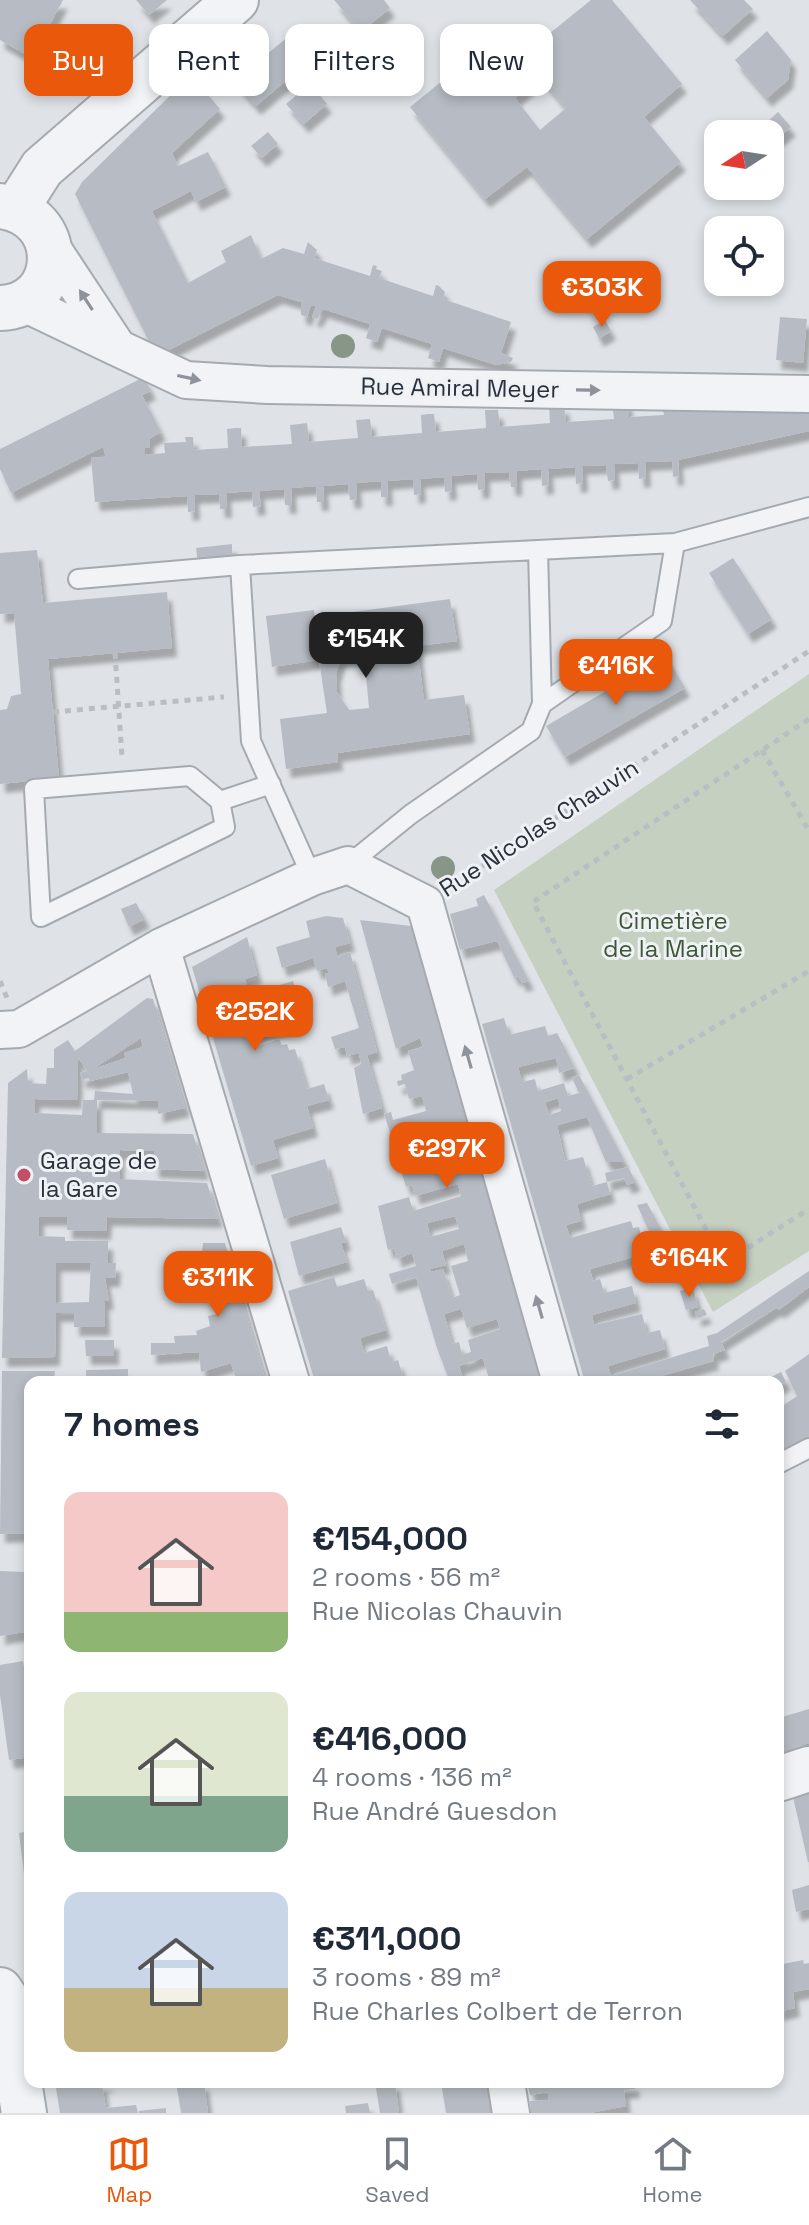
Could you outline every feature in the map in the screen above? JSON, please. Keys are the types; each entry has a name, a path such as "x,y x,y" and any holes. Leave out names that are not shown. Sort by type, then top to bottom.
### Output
{"street":[{"path":"118,348 43,230 31,217 8,208 42,168 236,0"},
{"path":"12,306 46,279 51,263 50,245"},
{"name":"Rue Amiral Meyer","path":"12,306 118,348 186,380 809,394"},
{"path":"0,1030 19,1029 161,947 312,877 348,865"},
{"name":"Rue Nicolas Chauvin","path":"348,865 425,904"},
{"path":"425,904 559,1376"},
{"path":"161,947 289,1376"},
{"path":"784,1777 809,1769"},
{"path":"12,1997 24,2113"},
{"path":"507,2088 511,2113"}],"lane":[{"path":"78,579 240,565 675,543 809,507"},
{"path":"542,704 662,621 675,543"},
{"path":"348,865 411,814 531,731 542,704 538,550"},
{"path":"240,565 251,741 312,877"},
{"path":"190,776 220,801 225,827 41,917 34,789 190,776"},
{"path":"220,801 271,784"},
{"path":"784,1461 809,1448"}],"path":[{"name":"Rue Nicolas Chauvin","path":"425,904 809,651"},
{"path":"115,653 124,782"},
{"path":"53,712 249,695"},
{"path":"809,719 533,902 724,1263 809,1209"},
{"path":"762,750 809,831"},
{"path":"627,1079 809,971"}],"green space":[{"name":"Cimetière de la Marine","path":"809,674 809,1251 713,1312 494,890"}],"building":[{"path":"0,0 63,0 50,24 24,24 24,54 0,40"},
{"path":"136,0 167,0 149,15"},
{"path":"334,0 384,0 390,8 371,24 354,24"},
{"path":"591,0 612,0 682,84 644,117 681,162 587,239 527,167 485,199 410,107 440,83 440,96 517,96 515,98 540,130 566,108 553,92 553,31"},
{"path":"690,0 744,0 753,9 723,36"},
{"path":"767,31 791,60 788,80 767,98 735,60"},
{"path":"285,39 285,82 269,95 269,52"},
{"path":"170,96 209,96 220,109 172,153 178,166 208,152 226,187 196,202 191,191 152,211 188,283 226,262 221,251 251,235 261,259 283,248 304,254 308,242 317,250 314,258 370,276 373,265 377,266 376,269 382,271 379,278 433,296 436,285 445,292 443,299 511,322 501,353 513,358 511,362 496,365 443,348 439,362 428,358 432,344 382,328 377,342 366,338 370,324 323,309 317,319 312,317 316,306 311,305 307,317 301,315 301,302 278,295 169,350 173,356 160,363 75,194 82,182"},
{"path":"247,96 268,96 256,106"},
{"path":"296,96 320,96 327,104 304,124 286,104"},
{"path":"778,112 791,127 784,133 784,120 769,120"},
{"path":"268,132 278,144 262,158 251,146"},
{"path":"780,317 807,319 803,363 776,360"},
{"path":"605,320 611,331 599,338 593,327"},
{"path":"144,377 151,391 142,395 161,432 149,439 150,448 145,448 145,455 165,453 164,443 186,442 185,437 193,437 194,450 228,448 227,429 235,428 241,428 242,447 292,444 290,425 307,423 309,442 358,438 356,420 370,419 372,437 422,433 421,415 428,414 434,414 436,432 486,428 485,410 498,410 500,427 550,423 549,406 564,405 566,422 614,419 612,401 627,400 629,417 664,415 662,402 809,403 809,431 678,460 679,476 673,477 672,461 645,462 646,478 639,479 638,463 614,464 615,480 608,481 606,465 582,466 583,483 576,484 575,467 548,469 549,485 542,486 541,469 517,471 517,487 511,487 509,472 485,473 485,489 478,490 477,474 451,476 452,491 445,492 444,477 420,479 421,494 414,495 413,479 387,481 388,497 381,497 381,481 368,482 356,483 357,499 350,500 348,484 323,486 324,502 317,502 316,486 291,488 292,505 285,505 284,489 259,491 261,506 253,507 252,491 226,493 227,509 220,509 219,494 194,495 195,511 188,512 187,496 95,502 91,458 106,457 103,447 11,493 0,469 0,449"},
{"path":"232,544 232,559 198,563 196,548"},
{"path":"37,550 43,603 167,592 172,648 48,659 59,778 0,784 0,710 7,709 11,696 21,694 14,613 0,614 0,553"},
{"path":"733,558 772,619 748,634 709,573"},
{"path":"450,599 457,641 417,646 424,700 464,695 470,734 337,753 338,762 286,769 280,719 327,713 319,660 272,667 266,616 314,610 315,617","holes":["364,654 369,708 349,710 337,692 336,674 341,658"]},
{"path":"666,656 685,688 565,757 546,726"},
{"path":"484,895 529,981 522,983 518,976 514,977 497,941 460,950 450,914 478,906 476,899"},
{"path":"136,903 145,919 129,927 121,909"},
{"path":"326,916 343,918 350,943 335,947 337,956 350,952 377,1052 367,1055 382,1108 363,1114 354,1068 361,1064 359,1053 347,1056 345,1047 335,1049 331,1037 359,1028 345,981 328,987 327,968 317,971 313,958 282,968 276,947 310,937 306,921"},
{"path":"360,920 411,926 543,1376 488,1376 483,1358 459,1366 462,1376 448,1376 416,1277 392,1284 389,1274 416,1266 412,1253 397,1259 394,1248 388,1250 378,1206 409,1197 413,1211 461,1196 458,1184 415,1196 412,1185 406,1187 402,1174 437,1164 425,1124 390,1132 384,1114 391,1112 393,1120 426,1111 422,1096 409,1099 405,1084 398,1086 397,1081 402,1080 401,1075 414,1070 408,1051 423,1047 420,1038 396,1049","holes":["455,1216 459,1229 430,1237 427,1223","464,1244 468,1261 451,1266 460,1295 452,1298 443,1269 431,1272 430,1269 446,1265 442,1251","461,1309 467,1328 497,1319 500,1329 468,1340 471,1352 462,1355 459,1342 452,1344 444,1314"]},
{"path":"247,937 257,975 245,979 249,994 293,981 298,996 243,1012 246,1023 296,1005 301,1022 251,1036 254,1047 279,1039 282,1045 287,1044 289,1050 295,1049 307,1089 324,1084 329,1100 307,1106 313,1128 273,1140 278,1158 251,1166 192,967"},
{"path":"147,998 153,999 185,1108 158,1114 158,1101 97,1100 97,1133 193,1134 204,1171 154,1169 154,1151 120,1150 119,1179 207,1183 218,1219 107,1217 106,1231 67,1230 67,1217 39,1217 39,1236 65,1237 65,1241 108,1241 108,1263 116,1263 115,1278 105,1278 109,1301 104,1301 105,1327 74,1327 74,1313 56,1313 55,1357 2,1358 8,1083 27,1069 28,1083 46,1084 47,1068 54,1068 54,1049 68,1040 75,1051","holes":["141,1038 143,1047 124,1053 126,1058 93,1069","78,1057 87,1071 80,1073 82,1080 128,1072 133,1094 95,1091 94,1100 83,1100 82,1115 35,1113 35,1099 77,1100","56,1263 91,1263 89,1302 56,1303"]},
{"path":"504,1018 509,1035 545,1026 548,1036 557,1033 575,1068 559,1073 556,1058 518,1067 522,1082 535,1079 538,1091 564,1083 568,1096 579,1093 572,1078 579,1075 625,1162 606,1162 587,1117 557,1125 565,1161 583,1157 592,1186 607,1182 610,1194 577,1204 581,1221 566,1225 570,1238 631,1221 633,1228 639,1227 641,1236 650,1233 637,1205 647,1203 667,1240 632,1250 634,1257 590,1269 593,1281 600,1279 604,1293 632,1286 636,1303 592,1315 594,1325 642,1314 647,1333 660,1330 665,1349 608,1366 611,1376 583,1376 482,1024","holes":["558,1098 561,1111 549,1115 545,1102"]},
{"path":"325,1159 337,1203 284,1219 271,1175"},
{"path":"628,1167 636,1182 627,1185 624,1178 607,1182 605,1173"},
{"path":"341,1227 346,1242 341,1243 347,1262 299,1276 290,1242"},
{"path":"203,1243 225,1243 264,1376 235,1376 231,1363 201,1372 199,1352 151,1355 151,1343 175,1343 174,1336 197,1335 196,1331 210,1326 208,1316 217,1314 208,1283 182,1291 178,1263 201,1262"},
{"path":"677,1258 681,1267 669,1270 667,1261"},
{"path":"809,1271 809,1287 779,1310 777,1307 721,1342 725,1350 713,1354 714,1361 661,1376 611,1376 709,1346 707,1336 717,1333"},
{"path":"334,1277 337,1287 364,1279 368,1291 373,1290 386,1330 360,1338 364,1353 387,1346 391,1362 398,1360 403,1376 313,1376 288,1291"},
{"path":"693,1288 698,1307 686,1310 680,1291"},
{"path":"704,1309 707,1315 697,1318 695,1312"},
{"path":"85,1340 114,1340 114,1356 86,1356"},
{"path":"809,1354 809,1436 784,1451 784,1405 797,1396 785,1371"},
{"path":"128,1369 128,1376 86,1376 86,1370"},
{"path":"2,1371 55,1371 55,1376 24,1376 24,1533 0,1534"},
{"path":"0,1571 24,1572 24,1632 0,1636"},
{"path":"23,1661 24,1758 9,1760 0,1695 0,1665"},
{"path":"809,1709 809,1743 784,1751 784,1716"},
{"path":"809,1792 809,1862 808,1862 793,1797"},
{"path":"24,1832 24,1874 19,1833"},
{"path":"809,1885 809,1909 796,1912 792,1890"},
{"path":"803,1960 804,1964 809,1963 809,1989 793,1992 795,2008 784,2011 784,1964"},
{"path":"56,2088 103,2088 106,2108 136,2105 138,2113 60,2113"},
{"path":"177,2088 205,2088 208,2113 181,2113"},
{"path":"376,2088 396,2088 399,2113 380,2113"},
{"path":"442,2088 489,2088 493,2113 446,2113"},
{"path":"528,2088 635,2089 624,2090 626,2106 590,2113 531,2113 530,2101 549,2100 548,2092 530,2095"},
{"path":"368,2103 370,2113 346,2113 345,2106"},
{"path":"166,2108 166,2113 139,2113 139,2111"}],"place":[{"name":"Garage de la Gare","path":"24,1175"}]}
